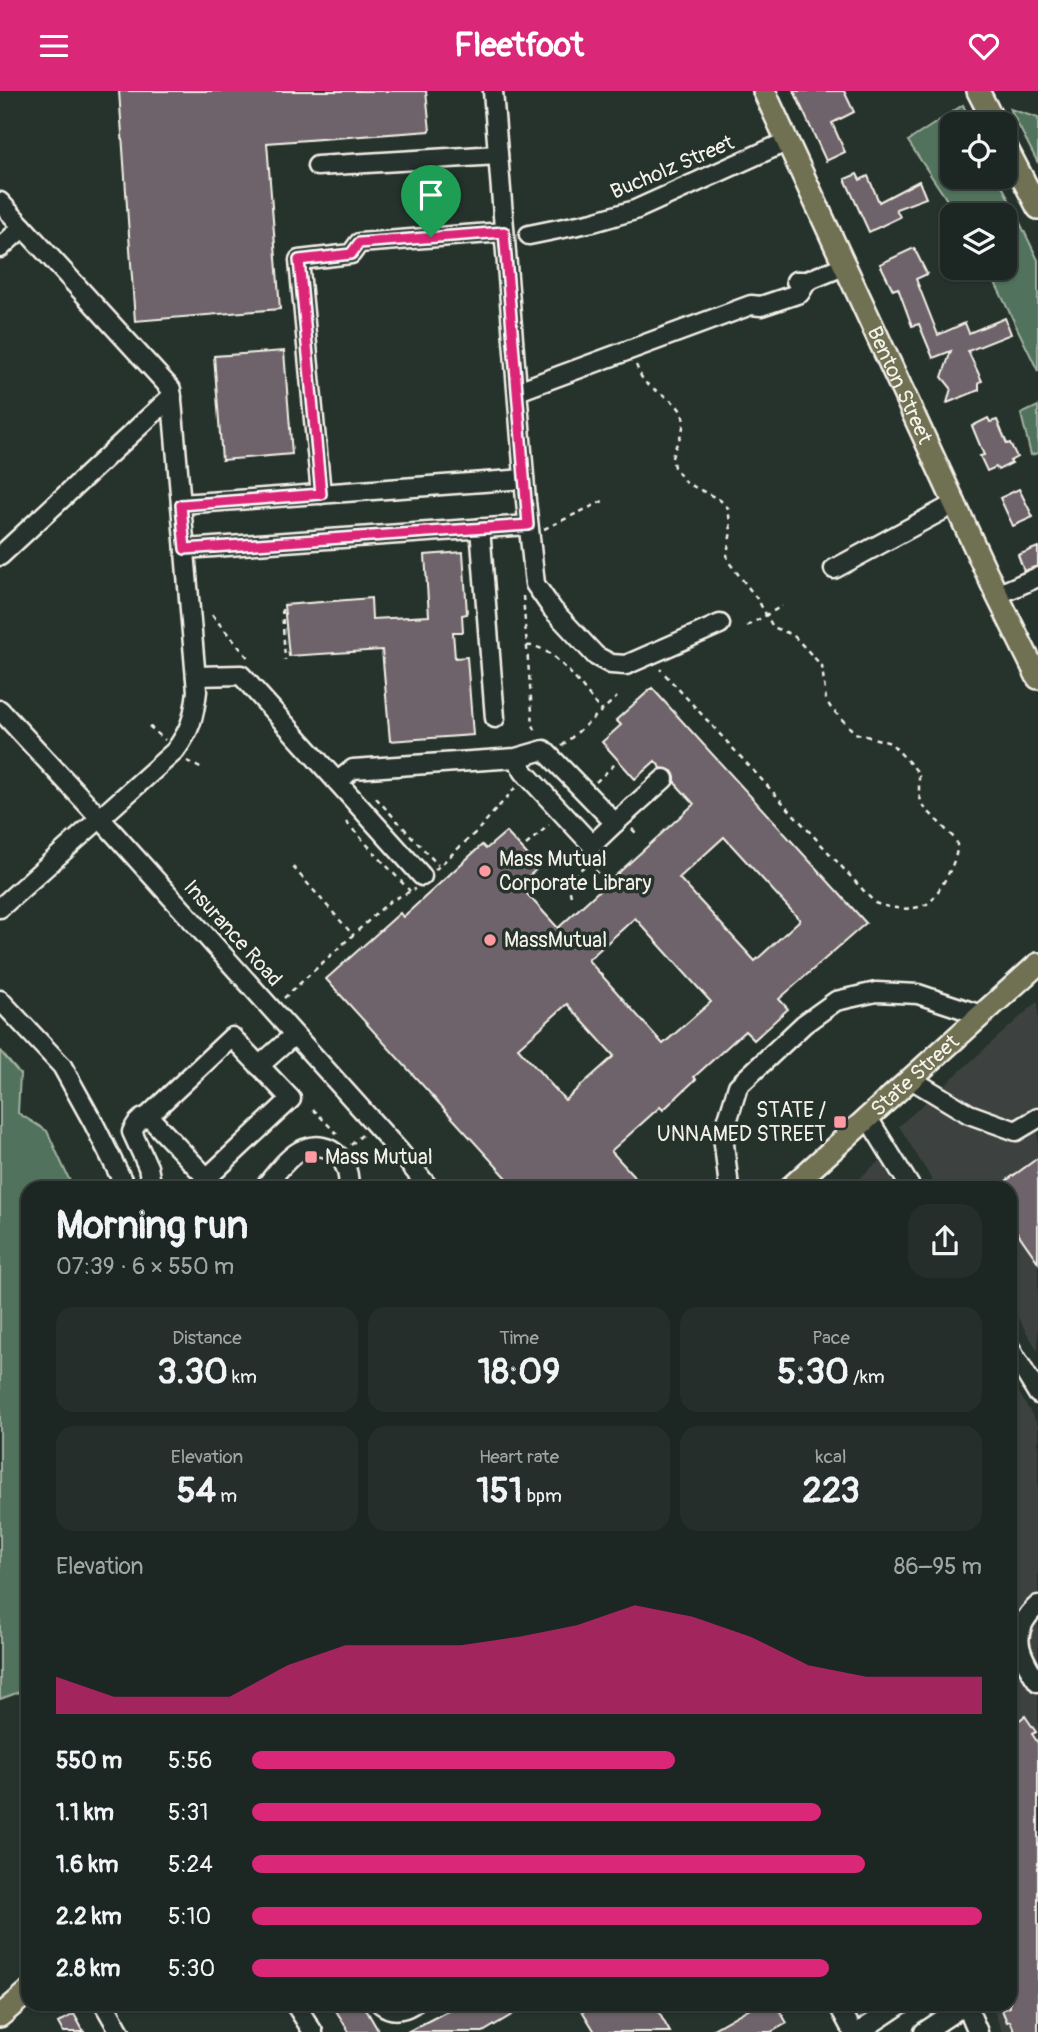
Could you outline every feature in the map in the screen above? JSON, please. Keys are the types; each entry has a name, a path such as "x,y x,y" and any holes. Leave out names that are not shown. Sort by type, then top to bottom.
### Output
{"main road":[{"name":"Benton Street","path":"764,91 1038,678"},
{"path":"984,95 990,112"},
{"path":"1017,168 1038,208"},
{"name":"State Street","path":"798,1181 1038,964"},
{"path":"3,2007 21,1996"}],"street":[{"path":"493,91 524,479 535,528 536,584 553,610 596,656 611,664 626,665 720,624"},
{"name":"Bucholz Street","path":"529,235 635,210 788,141"},
{"path":"317,166 498,155"},
{"path":"0,202 171,389 197,691 193,719 187,735 175,751 0,908"},
{"path":"0,248 23,227"},
{"path":"321,494 299,260 351,254 359,243 504,232"},
{"path":"518,391 751,305 767,293 846,265"},
{"path":"0,556 172,396"},
{"path":"181,505 524,479"},
{"path":"834,569 956,503"},
{"path":"185,549 480,528 535,528"},
{"path":"480,528 495,718"},
{"path":"997,595 1038,577"},
{"path":"196,676 241,675 424,878"},
{"name":"Insurance Road","path":"0,710 100,818 423,1181"},
{"path":"338,781 353,769 516,758 544,750 622,825"},
{"path":"516,758 524,772 592,845 622,825 664,779"},
{"path":"728,1181 723,1135 738,1086 804,1024 836,1001 876,992 918,995 981,1015"},
{"path":"0,1000 62,1066 122,1181"},
{"path":"259,1066 294,1035"},
{"path":"151,1181 148,1167 132,1132 141,1119 148,1116 232,1037 290,1099 211,1181"},
{"path":"911,1079 969,1114 1016,1131 1038,1118"},
{"path":"148,1116 207,1181"},
{"path":"868,1118 907,1181"},
{"path":"270,1181 294,1155 313,1146 334,1151 342,1159 348,1168 348,1181"},
{"path":"1017,1360 1038,1394"},
{"path":"1034,1616 1019,1636 1020,1652 1038,1682"},
{"path":"108,2011 120,2032"},
{"path":"300,2011 313,2032"},
{"path":"842,2011 853,2032"},
{"path":"859,2032 890,2011"},
{"path":"924,2032 956,2011"},
{"path":"969,2011 978,2032"}],"path":[{"path":"635,361 647,384 668,397 683,419 683,428 672,458 674,467 685,482 728,508 731,531 728,562 758,600 773,627 793,635 822,666 826,700 831,708 855,733 891,743 916,770 923,806 956,840 956,856 936,895 927,905 910,908 875,904 660,669"},
{"path":"670,470 674,467"},
{"path":"535,528 603,501"},
{"path":"523,596 533,725 540,741"},
{"path":"747,626 782,606"},
{"path":"282,609 285,660"},
{"path":"212,615 252,662"},
{"path":"527,646 535,645 554,657 601,711"},
{"path":"558,750 617,697"},
{"path":"149,726 167,742"},
{"path":"181,758 204,771"},
{"path":"591,786 616,763"},
{"path":"284,998 390,901 411,892 477,831 516,787"},
{"path":"376,797 439,866"},
{"path":"526,845 554,820"},
{"path":"346,822 411,892"},
{"path":"622,825 639,836"},
{"path":"571,897 569,889 573,877 589,861 598,873"},
{"path":"293,867 353,935"},
{"path":"313,1109 340,1138"}],"shaded area":[{"path":"1038,1001 1038,1351 1017,1316 1017,1181 933,1181 899,1126"},
{"path":"880,1160 892,1181 857,1181"},
{"path":"1017,1390 1038,1425 1038,2032 1002,2032 994,2011 1017,2011"}],"green space":[{"path":"963,105 966,112 952,112"},
{"path":"1010,109 1038,118 1038,163 1017,122 1017,112 1012,112"},
{"path":"940,120 940,189 1004,189 1011,203 949,203 908,141"},
{"path":"1017,216 1038,260 1038,371 994,280 1017,280"},
{"path":"1038,406 1038,453 1031,455 1021,414"},
{"path":"0,1051 20,1074 18,1113 47,1131 70,1181 21,1181 21,1692 0,1699"}],"building":[{"path":"119,91 426,91 430,131 267,143 280,309 135,321"},
{"path":"794,91 844,91 854,112 832,123 845,152 826,161"},
{"path":"857,174 860,180 868,176 879,202 919,181 926,198 896,209 900,217 869,232 845,179"},
{"path":"914,248 927,274 916,279 938,335 965,323 969,333 1005,318 1011,334 968,351 982,381 979,382 979,390 947,403 951,388 942,377 951,351 933,358 919,324 912,326 898,288 893,290 880,264"},
{"path":"284,351 292,454 222,460 214,356"},
{"path":"988,418 990,422 997,420 1007,444 1010,443 1017,457 1010,461 1012,463 998,470 996,467 987,471 980,456 984,455 972,426"},
{"path":"1019,489 1033,517 1013,526 1000,498"},
{"path":"1038,547 1038,566 1024,571 1018,555"},
{"path":"463,552 467,614 462,615 463,632 453,632 455,658 467,657 473,735 390,741 382,650 289,656 284,605 371,598 372,619 429,616 425,555"},
{"name":"MassMutual","path":"652,688 866,923 779,999 788,1009 754,1040 745,1031 694,1077 696,1079 663,1110 660,1107 611,1151 639,1181 510,1181 326,979 400,913 403,917 482,845 486,849 506,832 539,867 519,885 558,928 694,804 675,783 672,771 661,768 655,761 635,779 602,742 621,725 616,720","holes":["724,837 800,920 755,961 679,878","635,918 711,1002 663,1044 588,960","567,1004 614,1056 565,1100 518,1048"]},
{"path":"1038,1158 1038,1262 1017,1232 1017,1181 1006,1181"},
{"path":"1025,1716 1036,1732 1032,1734 1038,1743 1038,2032 1015,2032 1002,2011 1017,2011 1017,1722"},
{"path":"336,2011 367,2011 379,2032 349,2032"},
{"path":"448,2011 518,2011 483,2032 407,2032"},
{"path":"582,2011 658,2011 670,2032 595,2032"},
{"path":"745,2011 780,2011 787,2023 771,2032 708,2032"},
{"path":"74,2014 84,2032 63,2032 58,2023"}],"place":[{"name":"Mass Mutual Corporate Library","path":"485,871"},
{"name":"MassMutual","path":"490,940"},
{"name":"STATE / UNNAMED STREET","path":"840,1122"},
{"name":"Mass Mutual","path":"311,1157"}],"route":[{"path":"504,232 528,525 185,549 181,505 321,494 299,260 351,254 359,243 431,237 504,232"}]}
